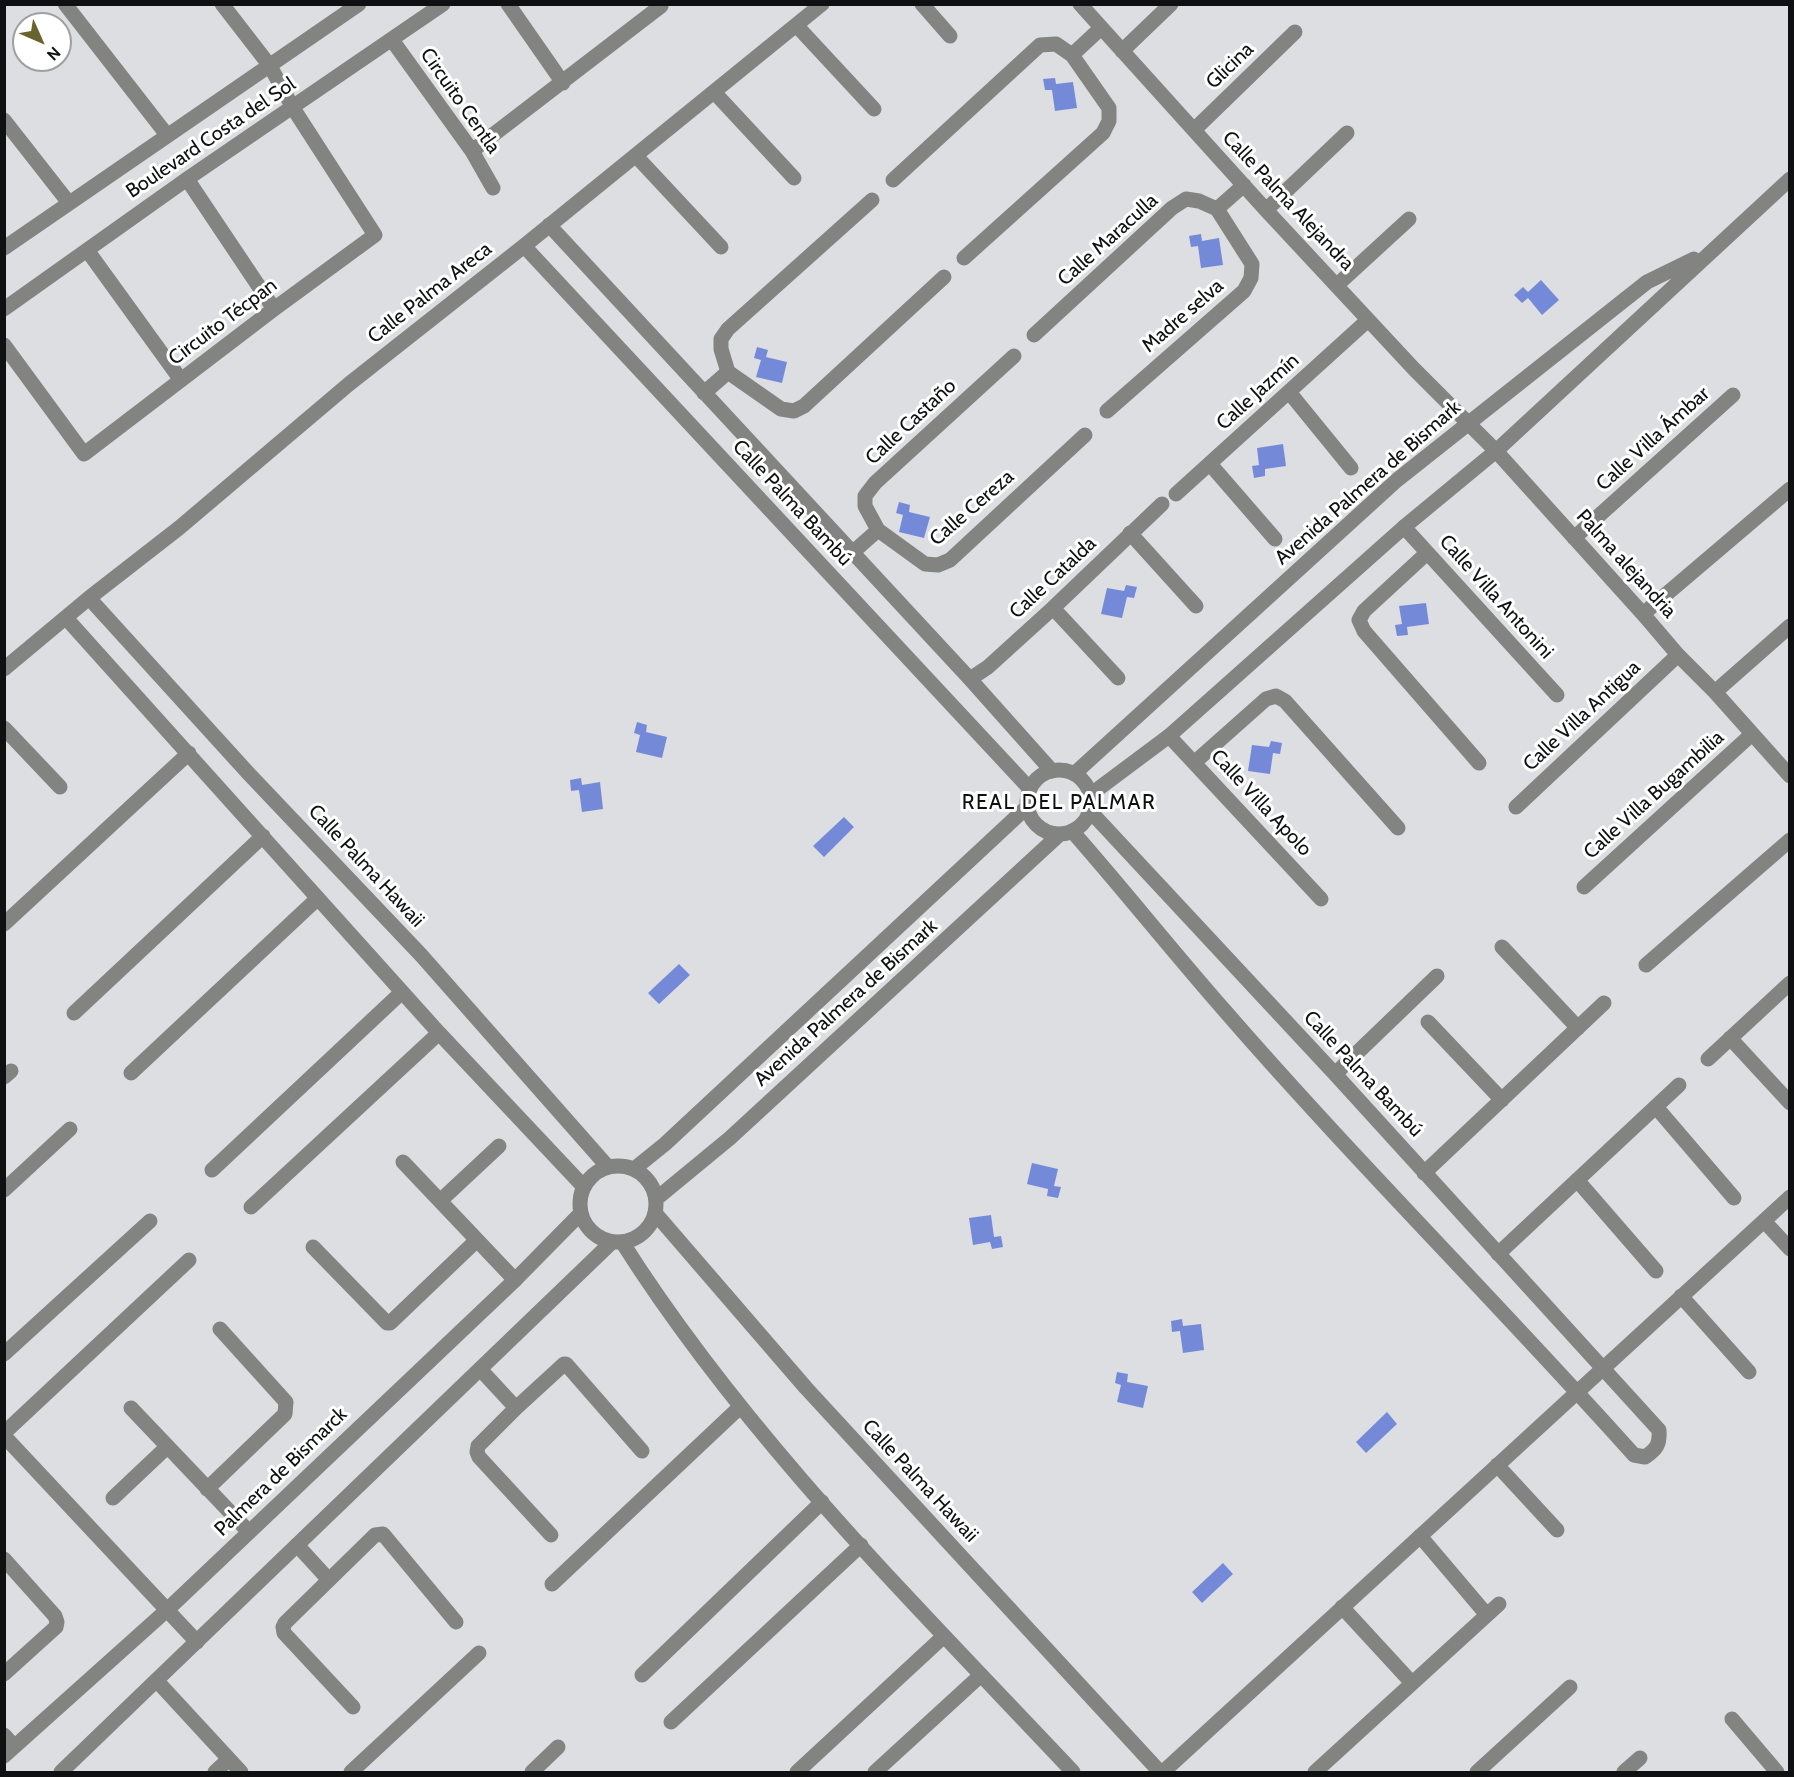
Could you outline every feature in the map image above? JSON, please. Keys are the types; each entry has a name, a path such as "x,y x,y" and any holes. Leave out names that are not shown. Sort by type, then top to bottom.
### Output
{"street":[{"path":"65,4 167,135"},
{"path":"222,4 270,66 293,108"},
{"name":"Boulevard Costa del Sol","path":"4,248 359,4"},
{"name":"Boulevard Costa del Sol","path":"4,309 187,179 443,4"},
{"path":"508,4 562,83"},
{"name":"Calle Palma Areca","path":"4,669 89,598 179,528 349,384 524,246 822,4"},
{"path":"922,4 950,36"},
{"name":"Calle Palma Alejandra","path":"1080,4 1266,210 1468,423"},
{"path":"1122,51 1172,4"},
{"path":"472,151 661,5"},
{"path":"796,26 874,109"},
{"path":"1072,55 1101,28"},
{"name":"Glicina","path":"1194,130 1296,32"},
{"name":"Circuito Centla","path":"392,40 472,151 493,188"},
{"path":"893,180 1041,45 1056,44 1072,55 1109,108 1109,121 1103,133 964,258"},
{"path":"714,92 794,178"},
{"name":"Circuito Técpan","path":"4,345 84,454 375,235 293,108"},
{"path":"4,120 69,203"},
{"path":"1266,210 1347,133"},
{"path":"636,156 721,247"},
{"path":"187,179 274,309"},
{"name":"Avenida Palmera de Bismark","path":"1090,795 1170,736 1404,528 1496,452 1790,179"},
{"path":"1217,209 1244,185"},
{"name":"Calle Maraculla","path":"1034,335 1172,208 1186,199 1199,201 1217,209"},
{"path":"872,200 728,329 721,339 720,349 728,372 782,409 794,411 804,406 944,277"},
{"name":"Madre selva","path":"1107,411 1244,291 1251,278 1252,264 1217,209"},
{"path":"1337,285 1409,219"},
{"name":"Calle Palma Bambú","path":"549,225 970,679 1052,771"},
{"name":"Calle Palma Bambú","path":"524,246 1030,789"},
{"path":"87,250 181,380"},
{"name":"Avenida Palmera de Bismark","path":"1074,774 1397,480 1647,282 1710,251"},
{"name":"Calle Jazmín","path":"1176,494 1368,320"},
{"name":"Calle Castaño","path":"878,530 866,506 865,496 875,483 1014,356"},
{"path":"704,393 728,372"},
{"path":"1289,392 1351,468"},
{"name":"Calle Villa Ámbar","path":"1574,538 1733,395"},
{"name":"Palma alejandria","path":"1468,423 1644,614 1678,656 1715,692 1752,734"},
{"name":"Calle Cereza","path":"878,530 925,564 938,565 950,560 1085,435"},
{"path":"1210,464 1275,538"},
{"path":"1644,614 1790,489"},
{"name":"Calle Catalda","path":"970,679 988,667 1053,608 1162,504"},
{"name":"Calle Villa Antonini","path":"1404,528 1557,695"},
{"path":"852,553 878,530"},
{"path":"1130,533 1196,606"},
{"path":"1427,553 1364,611 1359,620 1364,631 1479,763"},
{"name":"Calle Palma Hawaii","path":"89,598 249,774 421,954 608,1167"},
{"path":"1053,608 1118,678"},
{"path":"66,618 439,1034 584,1187"},
{"path":"1715,692 1790,626"},
{"name":"Calle Villa Antigua","path":"1516,807 1678,656"},
{"path":"1195,762 1266,699 1276,696 1286,701 1398,828"},
{"path":"4,729 60,787"},
{"path":"1752,734 1790,776"},
{"name":"Calle Villa Bugambilia","path":"1584,886 1752,734"},
{"name":"Calle Villa Apolo","path":"1170,736 1321,899"},
{"path":"4,924 189,753"},
{"path":"1063,770 1074,774 1084,782 1090,795 1090,811 1083,823 1066,832 1047,832 1031,818 1027,807 1030,789 1039,777 1052,771 1063,770"},
{"name":"Avenida Palmera de Bismark","path":"634,1169 682,1128 1027,807"},
{"name":"Calle Palma Bambú","path":"1090,811 1335,1074 1659,1430 1659,1441 1654,1451 1645,1457 1634,1455 1577,1391"},
{"path":"1066,832 1225,1011 1479,1288 1577,1391"},
{"name":"Avenida Palmera de Bismark","path":"656,1206 1066,832"},
{"path":"74,1013 263,836"},
{"path":"1646,965 1790,840"},
{"path":"131,1073 318,898"},
{"path":"1502,947 1578,1028"},
{"path":"1335,1074 1437,976"},
{"path":"1708,1059 1790,983"},
{"path":"212,1170 402,992"},
{"path":"1424,1173 1604,1003"},
{"path":"1428,1022 1502,1100"},
{"path":"251,1207 439,1034"},
{"path":"1730,1038 1790,1103"},
{"path":"1498,1254 1680,1085"},
{"path":"1656,1107 1734,1198"},
{"path":"4,1190 70,1129"},
{"path":"440,1201 499,1146"},
{"path":"403,1162 515,1280"},
{"path":"621,1166 634,1169 645,1176 652,1187 656,1206 651,1224 634,1239 617,1242 598,1237 587,1227 581,1213 580,1200 584,1187 594,1174 608,1167 621,1166"},
{"path":"1577,1180 1656,1271"},
{"path":"1162,1773 1790,1197"},
{"name":"Calle Palma Hawaii","path":"656,1206 806,1388 1162,1773"},
{"name":"Palmera de Bismarck","path":"8,1746 167,1610 515,1280 581,1213"},
{"path":"4,1354 150,1221"},
{"path":"1764,1221 1790,1249"},
{"path":"313,1247 387,1323 390,1323 477,1240"},
{"path":"61,1773 480,1369 617,1242"},
{"path":"617,1242 740,1407 861,1545 1073,1773"},
{"path":"189,1260 4,1434 197,1642"},
{"path":"1681,1296 1749,1372"},
{"path":"207,1489 285,1413 287,1408 286,1402 220,1329"},
{"path":"551,1535 479,1457 477,1452 478,1446 516,1408 566,1364 642,1451"},
{"path":"480,1369 516,1408"},
{"path":"552,1584 740,1407"},
{"path":"131,1408 249,1532"},
{"path":"113,1498 167,1447"},
{"path":"1497,1465 1557,1530"},
{"path":"642,1676 822,1502"},
{"path":"353,1707 284,1633 283,1627 375,1535 382,1534 456,1622"},
{"path":"1315,1773 1493,1609 1419,1536"},
{"path":"297,1545 329,1580"},
{"path":"671,1722 861,1545"},
{"path":"4,1559 55,1616 57,1622 56,1628 4,1674"},
{"path":"1342,1607 1412,1683"},
{"path":"797,1773 944,1636"},
{"path":"351,1773 479,1653"},
{"path":"875,1773 981,1675"},
{"path":"156,1681 241,1773"},
{"path":"1477,1773 1570,1687"},
{"path":"1732,1719 1777,1773"},
{"path":"531,1773 558,1747"},
{"path":"1624,1773 1640,1758"},
{"path":"215,1773 229,1759"}],"water":[{"path":"1055,78 1056,84 1073,82 1077,108 1055,111 1052,90 1045,90 1043,79"},
{"path":"1201,234 1202,241 1219,238 1223,265 1201,268 1198,246 1191,247 1189,236"},
{"path":"1541,280 1559,300 1542,315 1528,298 1522,303 1514,295 1523,287 1528,292"},
{"path":"757,347 768,350 766,357 787,362 782,383 756,377 761,360 754,358"},
{"path":"1283,444 1286,466 1265,469 1265,476 1254,478 1252,466 1259,465 1257,448"},
{"path":"899,502 910,505 909,512 930,517 924,538 899,532 903,515 896,513"},
{"path":"1126,585 1137,587 1134,598 1127,597 1122,618 1101,614 1107,588 1124,591"},
{"path":"1426,603 1429,624 1407,627 1408,635 1397,636 1395,625 1402,624 1399,606"},
{"path":"637,722 647,725 646,732 667,737 662,758 636,752 640,735 634,733"},
{"path":"1271,741 1282,743 1280,754 1273,753 1270,774 1248,771 1252,745 1269,747"},
{"path":"581,778 582,785 600,782 603,809 582,812 579,790 571,791 570,780"},
{"path":"844,817 854,827 824,857 813,846"},
{"path":"679,964 690,975 659,1004 648,993"},
{"path":"1032,1163 1058,1169 1054,1186 1061,1187 1058,1198 1047,1196 1048,1189 1027,1184"},
{"path":"991,1215 994,1237 1001,1236 1003,1247 992,1249 990,1242 973,1245 969,1218"},
{"path":"1182,1319 1183,1326 1201,1324 1204,1350 1183,1353 1180,1331 1172,1332 1171,1321"},
{"path":"1117,1372 1128,1374 1127,1382 1148,1386 1143,1408 1117,1402 1121,1385 1115,1383"},
{"path":"1387,1412 1397,1424 1366,1453 1356,1442"},
{"path":"1223,1563 1233,1574 1202,1603 1192,1592"}],"district":[{"name":"REAL DEL PALMAR","path":"1059,803"}]}
